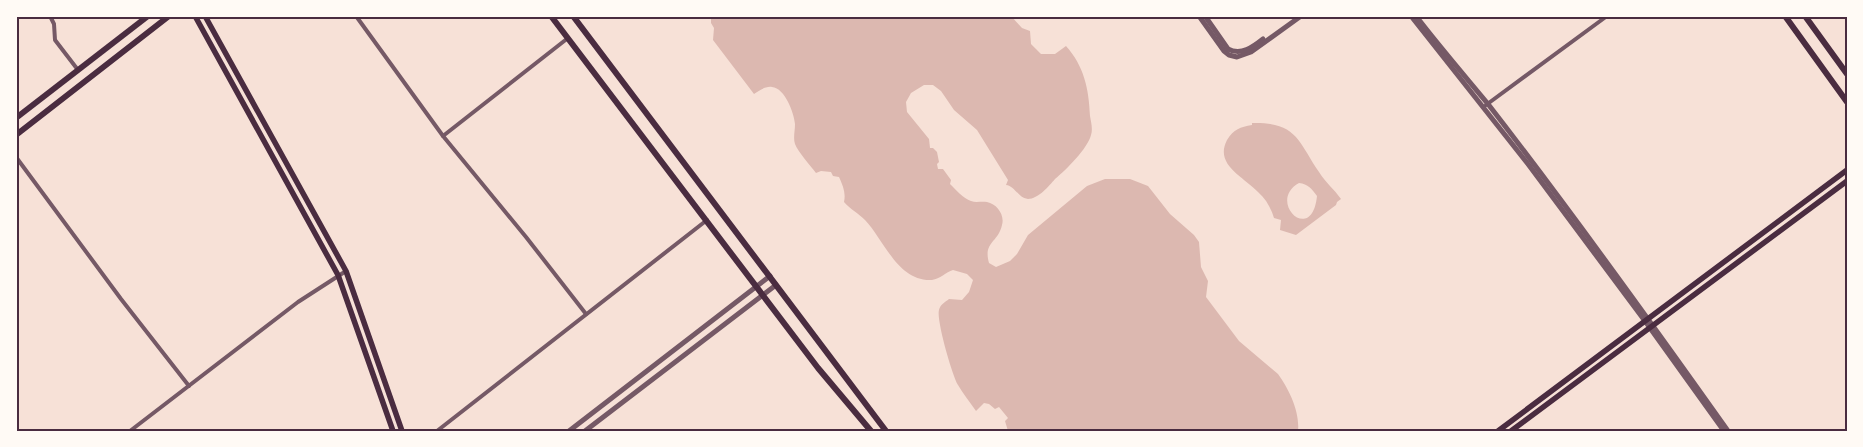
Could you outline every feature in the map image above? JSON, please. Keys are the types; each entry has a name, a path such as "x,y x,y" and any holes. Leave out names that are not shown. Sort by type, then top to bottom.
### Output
{"main road":[{"path":"16,118 148,16"},
{"path":"16,135 169,16"},
{"path":"195,16 338,275 393,431"},
{"path":"205,16 346,271 402,431"},
{"path":"551,16 818,368 871,431"},
{"path":"574,16 886,431"},
{"path":"1785,16 1847,102"},
{"path":"1805,16 1847,74"},
{"path":"1511,431 1847,170"},
{"path":"1498,431 1847,181"}],"street":[{"path":"50,16 54,24 55,40 78,70"},
{"path":"356,16 443,136 586,314"},
{"path":"1198,16 1229,55 1251,52 1301,16"},
{"path":"1205,16 1228,49 1236,55"},
{"path":"1236,55 1258,43 1295,16"},
{"path":"1411,16 1486,106"},
{"path":"1416,16 1486,106 1728,431"},
{"path":"1486,106 1607,16"},
{"path":"443,136 568,38"},
{"path":"16,157 121,300 188,386"},
{"path":"437,431 707,220"},
{"path":"130,431 298,302 346,271"},
{"path":"569,431 770,276"},
{"path":"585,431 776,285"},
{"path":"1649,323 1724,431"}],"shaded area":[{"path":"708,16 1011,16 1022,28 1030,31 1031,44 1041,54 1055,54 1066,46 1077,62 1084,78 1092,133 1086,146 1076,158 1036,197 1025,198 1012,187 1006,185 1008,180 977,130 954,110 941,91 933,85 924,85 911,93 906,102 907,112 929,139 930,148 937,152 938,169 943,169 951,180 950,184 968,200 991,203 1001,214 1003,221 1000,231 989,246 989,263 996,267 1010,261 1017,254 1028,235 1087,186 1105,179 1130,179 1148,186 1170,214 1194,235 1199,242 1201,267 1208,281 1206,297 1239,341 1278,374 1293,401 1298,431 1008,431 1005,421 1008,418 999,407 995,409 989,404 984,403 976,411 955,379 945,347 939,315 940,307 949,299 962,300 969,292 973,280 967,274 953,270 932,280 920,279 901,267 865,220 844,202 843,186 839,177 833,176 831,172 821,171 816,173 799,151 794,142 794,119 785,96 777,88 772,87 765,88 754,94 713,40 714,28"},
{"path":"1252,123 1278,126 1295,136 1322,176 1341,199 1336,205 1296,235 1280,230 1281,220 1274,218 1270,207 1263,198 1252,186 1232,170 1224,157 1227,140 1232,133 1252,125","holes":["1299,183 1310,187 1317,196 1313,211 1307,218 1300,219 1289,208 1287,200 1290,191"]}]}
